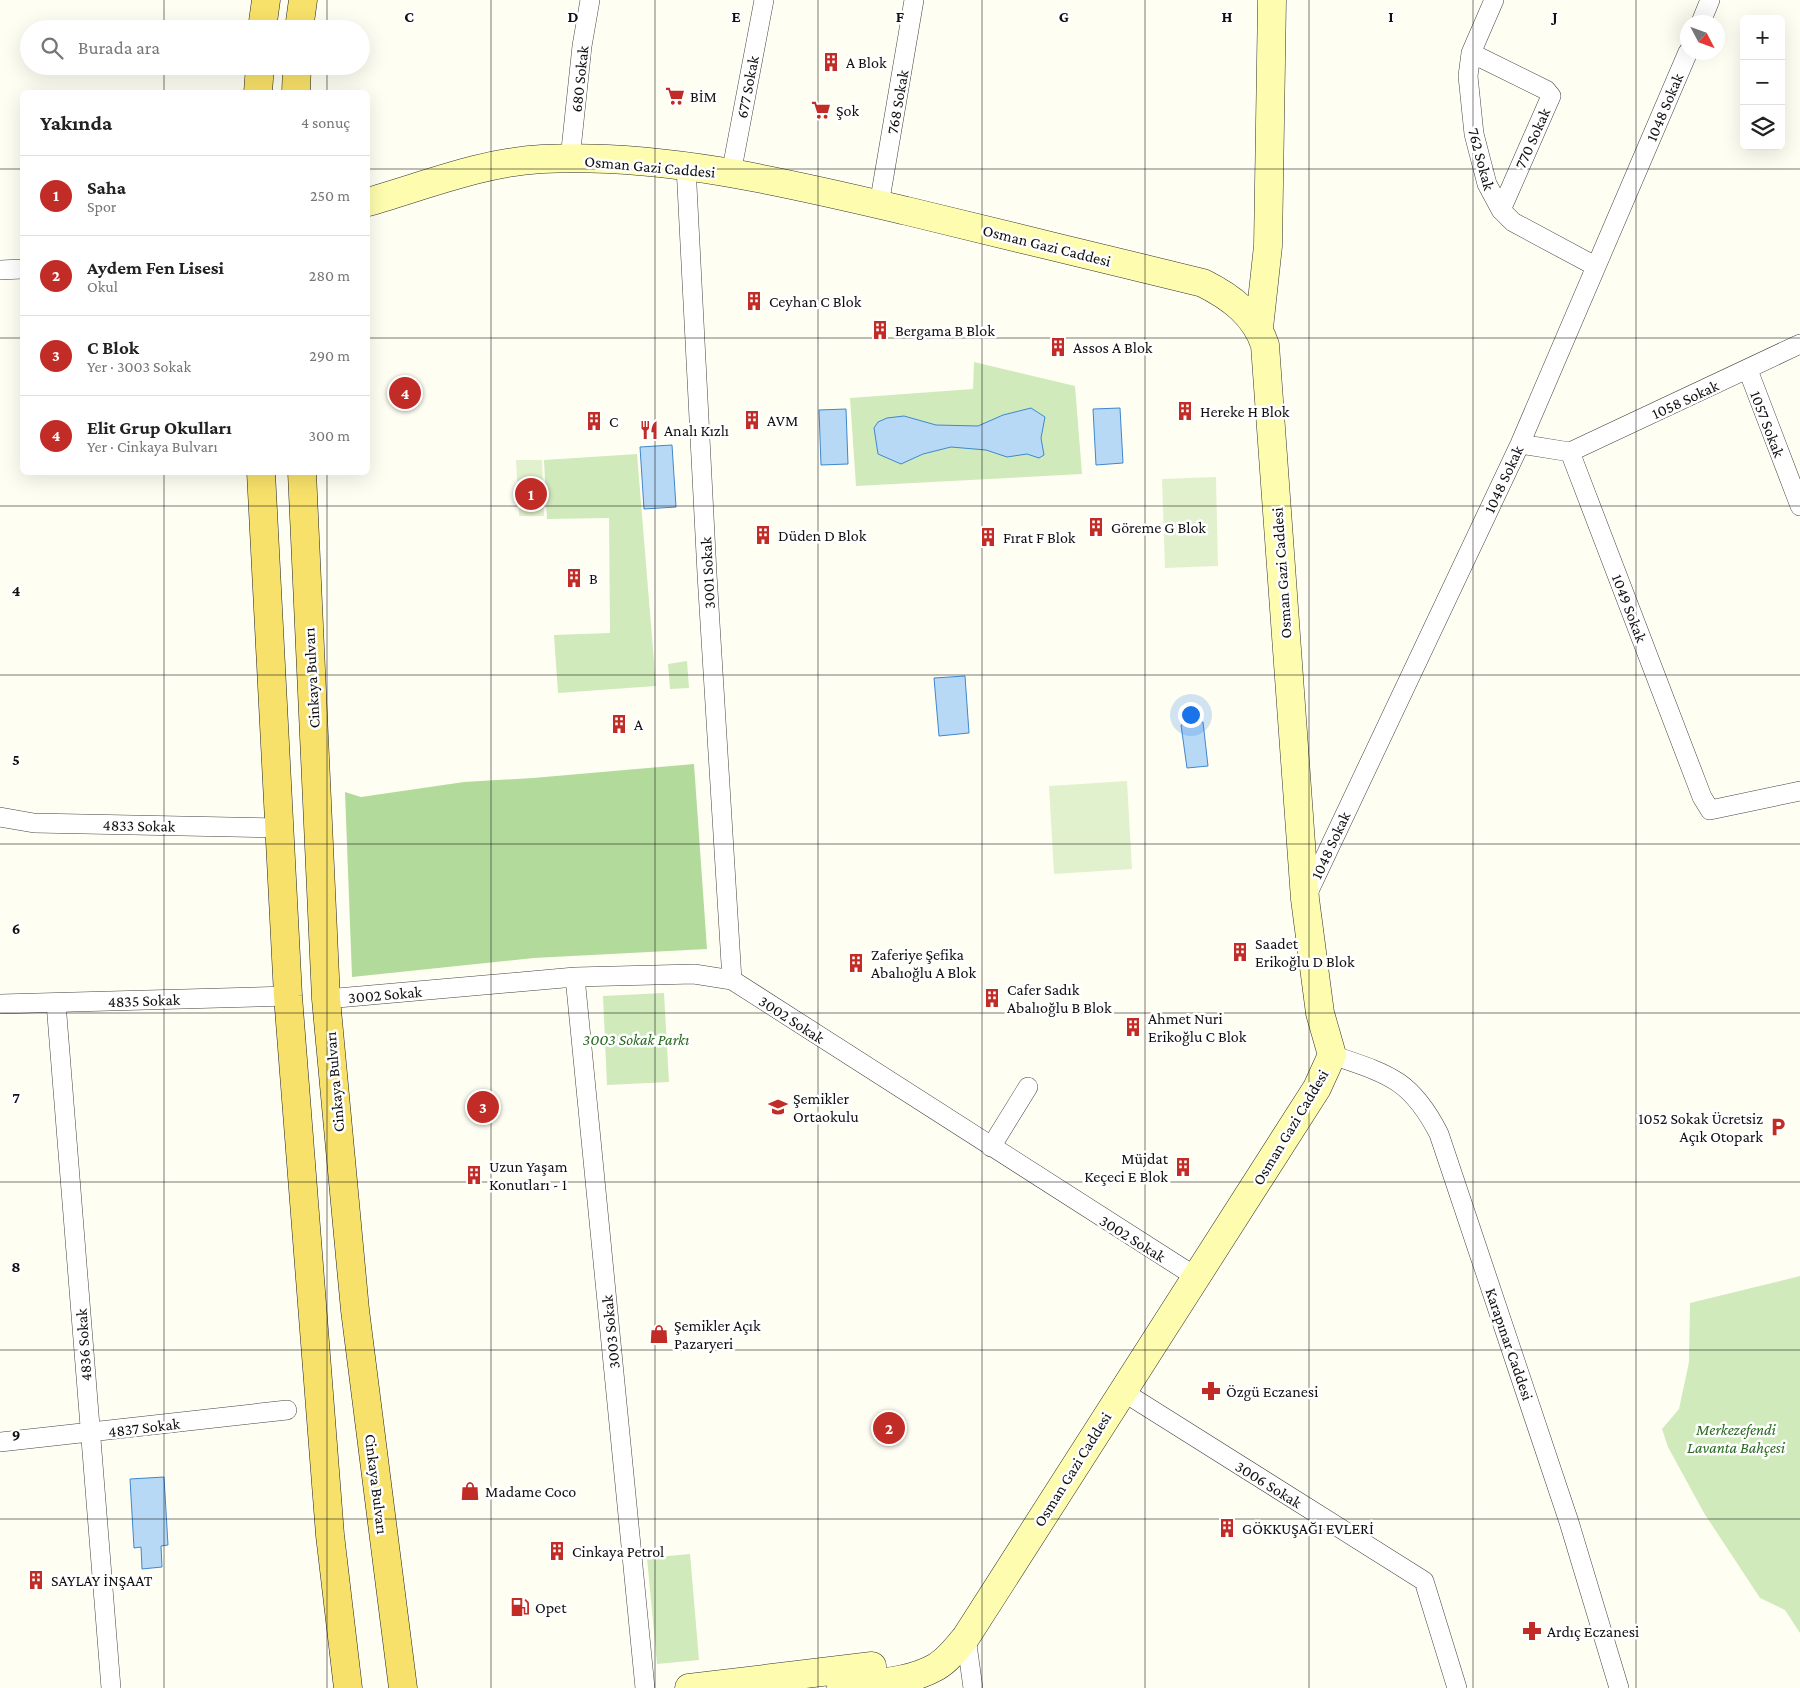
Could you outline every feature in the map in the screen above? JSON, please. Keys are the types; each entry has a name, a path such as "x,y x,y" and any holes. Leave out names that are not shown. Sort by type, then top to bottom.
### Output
{"main road":[{"path":"263,20 266,0"},
{"path":"300,20 303,0"},
{"path":"258,90 259,75"},
{"path":"296,90 297,75"},
{"path":"261,475 288,996 330,1535 348,1688"},
{"name":"Cinkaya Bulvarı","path":"302,475 326,999 355,1310 404,1688"}],"street":[{"name":"680 Sokak","path":"570,159 582,46 590,0"},
{"name":"677 Sokak","path":"731,174 764,0"},
{"name":"768 Sokak","path":"880,205 914,0"},
{"path":"1259,328 1268,246 1272,0"},
{"name":"762 Sokak","path":"1494,0 1471,53 1468,76 1474,134 1487,184 1501,210 1512,222 1595,266"},
{"path":"1704,15 1710,0"},
{"name":"770 Sokak","path":"1471,53 1546,90 1551,96 1501,210"},
{"name":"1048 Sokak","path":"1305,899 1520,444 1685,60"},
{"name":"Osman Gazi Caddesi","path":"370,201 489,167 541,159 631,161 686,166 880,205 1203,283 1237,304 1259,328 1265,345 1305,899 1320,1013 1332,1056 1317,1088 966,1637 952,1654 936,1667 921,1674 898,1680 841,1688"},
{"name":"3001 Sokak","path":"686,166 707,574 732,980"},
{"path":"0,270 20,269"},
{"name":"1058 Sokak","path":"1570,452 1800,344"},
{"name":"1057 Sokak","path":"1748,370 1800,506"},
{"path":"1520,444 1570,452"},
{"name":"1049 Sokak","path":"1570,452 1702,797 1710,810 1800,791"},
{"name":"4833 Sokak","path":"0,817 34,823 280,828"},
{"name":"3002 Sokak","path":"326,999 575,977 694,974 732,980 1196,1277"},
{"name":"3003 Sokak","path":"575,977 645,1688"},
{"name":"4835 Sokak","path":"0,1004 288,996"},
{"name":"4836 Sokak","path":"56,1003 111,1688"},
{"name":"Karapınar Caddesi","path":"1332,1056 1398,1080 1415,1095 1427,1110 1439,1134 1569,1522 1619,1688"},
{"path":"991,1147 1028,1087"},
{"name":"3006 Sokak","path":"1122,1391 1424,1581 1457,1688"},
{"name":"4837 Sokak","path":"0,1442 287,1410"},
{"name":"Osman Gazi Caddesi","path":"689,1688 922,1661 936,1657 966,1637"},
{"path":"966,1637 972,1688"}],"green space":[{"path":"974,362 1075,386 1082,474 856,486 850,398 973,389"},
{"path":"637,454 656,686 558,693 554,635 610,633 609,518 547,519 544,460"},
{"path":"516,460 542,460 544,516 519,516"},
{"path":"1216,477 1218,566 1165,568 1162,479"},
{"path":"687,661 689,688 670,689 668,664"},
{"path":"694,764 707,949 534,958 352,977 345,792 361,797 464,782"},
{"path":"1127,781 1132,869 1054,874 1049,786"},
{"name":"3003 Sokak Parkı","path":"664,993 669,1082 607,1085 603,996"},
{"name":"Merkezefendi Lavanta Bahçesi","path":"1800,1276 1800,1633 1785,1610 1760,1598 1704,1513 1668,1447 1662,1429 1679,1409 1689,1362 1690,1303"},
{"path":"690,1554 699,1660 657,1664 647,1558"}],"water":[{"path":"1031,408 1045,417 1041,438 1044,455 1039,458 1027,454 1007,457 986,450 951,447 923,454 901,464 878,454 874,428 878,422 887,418 904,416 936,425 978,426 1003,415"},
{"path":"1120,408 1123,463 1096,465 1093,409"},
{"path":"846,409 848,464 821,465 819,410"},
{"path":"672,445 676,507 644,509 640,447"},
{"path":"965,676 969,733 939,736 934,678"},
{"path":"1203,722 1208,766 1187,768 1181,725"},
{"path":"164,1477 168,1545 161,1546 162,1567 142,1569 141,1547 134,1548 130,1479"}],"place":[{"name":"A Blok","path":"831,62"},
{"name":"BİM","path":"675,96"},
{"name":"Şok","path":"821,110"},
{"name":"Ceyhan C Blok","path":"754,301"},
{"name":"Bergama B Blok","path":"880,330"},
{"name":"Assos A Blok","path":"1058,347"},
{"name":"Elit Grup Okulları","path":"405,393"},
{"name":"Hereke H Blok","path":"1185,411"},
{"name":"AVM","path":"752,420"},
{"name":"C","path":"594,421"},
{"name":"Analı Kızlı","path":"649,430"},
{"name":"Saha","path":"531,494"},
{"name":"Göreme G Blok","path":"1096,527"},
{"name":"Düden D Blok","path":"763,535"},
{"name":"Fırat F Blok","path":"988,537"},
{"name":"B","path":"574,578"},
{"name":"A","path":"619,724"},
{"name":"Saadet Erikoğlu D Blok","path":"1240,952"},
{"name":"Zaferiye Şefika Abalıoğlu A Blok","path":"856,963"},
{"name":"Cafer Sadık Abalıoğlu B Blok","path":"992,998"},
{"name":"Ahmet Nuri Erikoğlu C Blok","path":"1133,1027"},
{"name":"C Blok","path":"483,1107"},
{"name":"Şemikler Ortaokulu","path":"778,1107"},
{"name":"1052 Sokak Ücretsiz Açık Otopark","path":"1778,1127"},
{"name":"Müjdat Keçeci E Blok","path":"1183,1167"},
{"name":"Uzun Yaşam Konutları - 1","path":"474,1175"},
{"name":"Şemikler Açık Pazaryeri","path":"659,1334"},
{"name":"Özgü Eczanesi","path":"1211,1391"},
{"name":"Aydem Fen Lisesi","path":"889,1428"},
{"name":"Madame Coco","path":"470,1491"},
{"name":"GÖKKUŞAĞI EVLERİ","path":"1227,1528"},
{"name":"Cinkaya Petrol","path":"557,1551"},
{"name":"SAYLAY İNŞAAT","path":"36,1580"},
{"name":"Opet","path":"520,1607"},
{"name":"Ardıç Eczanesi","path":"1532,1631"}]}
